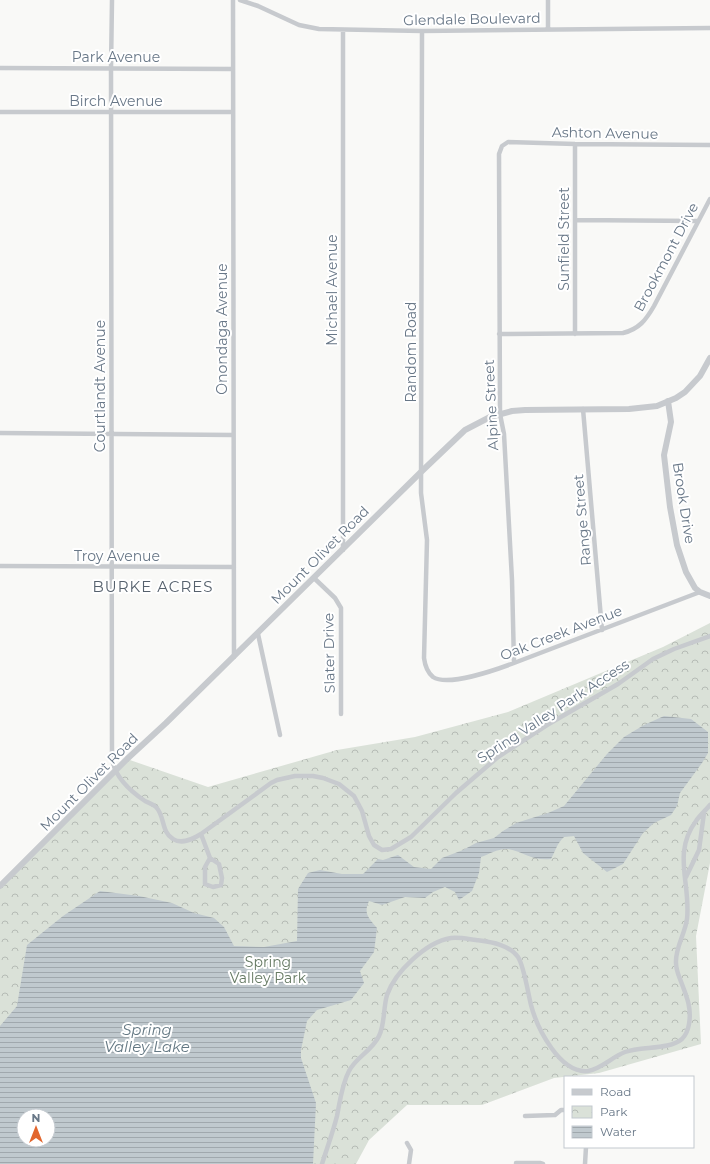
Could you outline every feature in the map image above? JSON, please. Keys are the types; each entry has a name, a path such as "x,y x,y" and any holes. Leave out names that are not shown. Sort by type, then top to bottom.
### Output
{"street":[{"name":"Courtlandt Avenue","path":"112,0 111,566 112,759 115,772"},
{"name":"Onondaga Avenue","path":"233,0 234,657"},
{"name":"Glendale Boulevard","path":"240,0 258,6 303,27 319,30 422,31 710,28"},
{"path":"548,0 548,29"},
{"name":"Michael Avenue","path":"342,550 343,30"},
{"name":"Random Road","path":"422,31 421,493 427,540 424,658 429,673"},
{"name":"Park Avenue","path":"0,68 233,69"},
{"name":"Birch Avenue","path":"0,112 233,112"},
{"name":"Ashton Avenue","path":"502,146 508,142 710,145"},
{"name":"Sunfield Street","path":"575,144 575,334"},
{"name":"Alpine Street","path":"502,146 499,154 500,414 504,434 512,572 514,663"},
{"name":"Brookmont Drive","path":"499,334 623,333 636,328 642,324 654,306 710,199"},
{"path":"575,220 698,221"},
{"name":"Mount Olivet Road","path":"0,886 127,759 258,634 465,430 490,417 512,411 637,408 657,406 676,398 693,384 700,376 710,358"},
{"name":"Brook Drive","path":"668,401 671,422 664,455 670,507 677,545 683,563 693,585 700,592"},
{"name":"Range Street","path":"583,409 602,630"},
{"path":"0,433 233,435"},
{"name":"Troy Avenue","path":"0,566 234,567"},
{"name":"Slater Drive","path":"314,578 335,598 341,608 341,714"},
{"path":"700,592 710,596"},
{"name":"Oak Creek Avenue","path":"429,673 437,679 457,679 490,671 700,592"},
{"path":"258,634 280,734"},
{"name":"Spring Valley Park Access","path":"115,772 140,796 156,807 166,831 171,838 180,842 201,834 271,783 286,778 304,776 323,778 332,781 347,790 359,804 369,836 374,845 382,850 391,849 411,837 456,793 498,758 547,725 618,684 652,659 710,636"},
{"path":"322,1164 348,1072 352,1065 372,1047 380,1035 386,999 394,980 416,957 443,940 453,938 500,945 518,956 537,1025 559,1057 570,1067 578,1070 595,1069 618,1055 631,1050 671,1045 680,1040 687,1032 690,1011 689,1002 676,966 676,953 687,919 686,877 683,866 683,854 695,822 710,805"},
{"path":"686,877 699,850 704,812"},
{"path":"201,834 210,858 219,864 222,878 221,885 213,887 205,884 205,867 210,858"},
{"path":"525,1116 555,1116 561,1110 564,1110"},
{"path":"407,1143 411,1150 409,1164"},
{"path":"586,1148 586,1164"},
{"path":"516,1163 543,1164"}],"green space":[{"name":"Spring Valley Park","path":"710,623 710,863 696,936 701,1044 599,1073 554,1078 482,1105 407,1105 369,1140 356,1164 0,1164 0,886 127,759 208,787 337,750 415,737 508,712 663,647"}],"water":[{"name":"Spring Valley Lake","path":"664,716 691,719 708,732 708,753 680,793 677,806 671,815 654,823 643,833 623,864 607,872 583,853 574,836 564,837 551,859 533,858 508,849 498,850 481,857 479,873 472,891 459,900 455,892 445,887 433,892 425,898 405,897 382,905 369,901 367,905 367,913 377,928 374,952 360,971 364,983 351,1000 317,1010 307,1021 301,1050 301,1058 316,1103 313,1164 0,1164 0,1026 17,1006 27,945 63,916 100,891 139,896 172,903 194,913 214,918 224,927 234,946 264,947 297,941 298,889 308,873 320,870 342,874 363,874 378,859 383,860 398,855 414,867 431,869 442,858 476,843 494,838 516,823 548,813 564,806 607,754 624,737 644,725"}],"district":[{"name":"BURKE ACRES","path":"153,586"}]}
